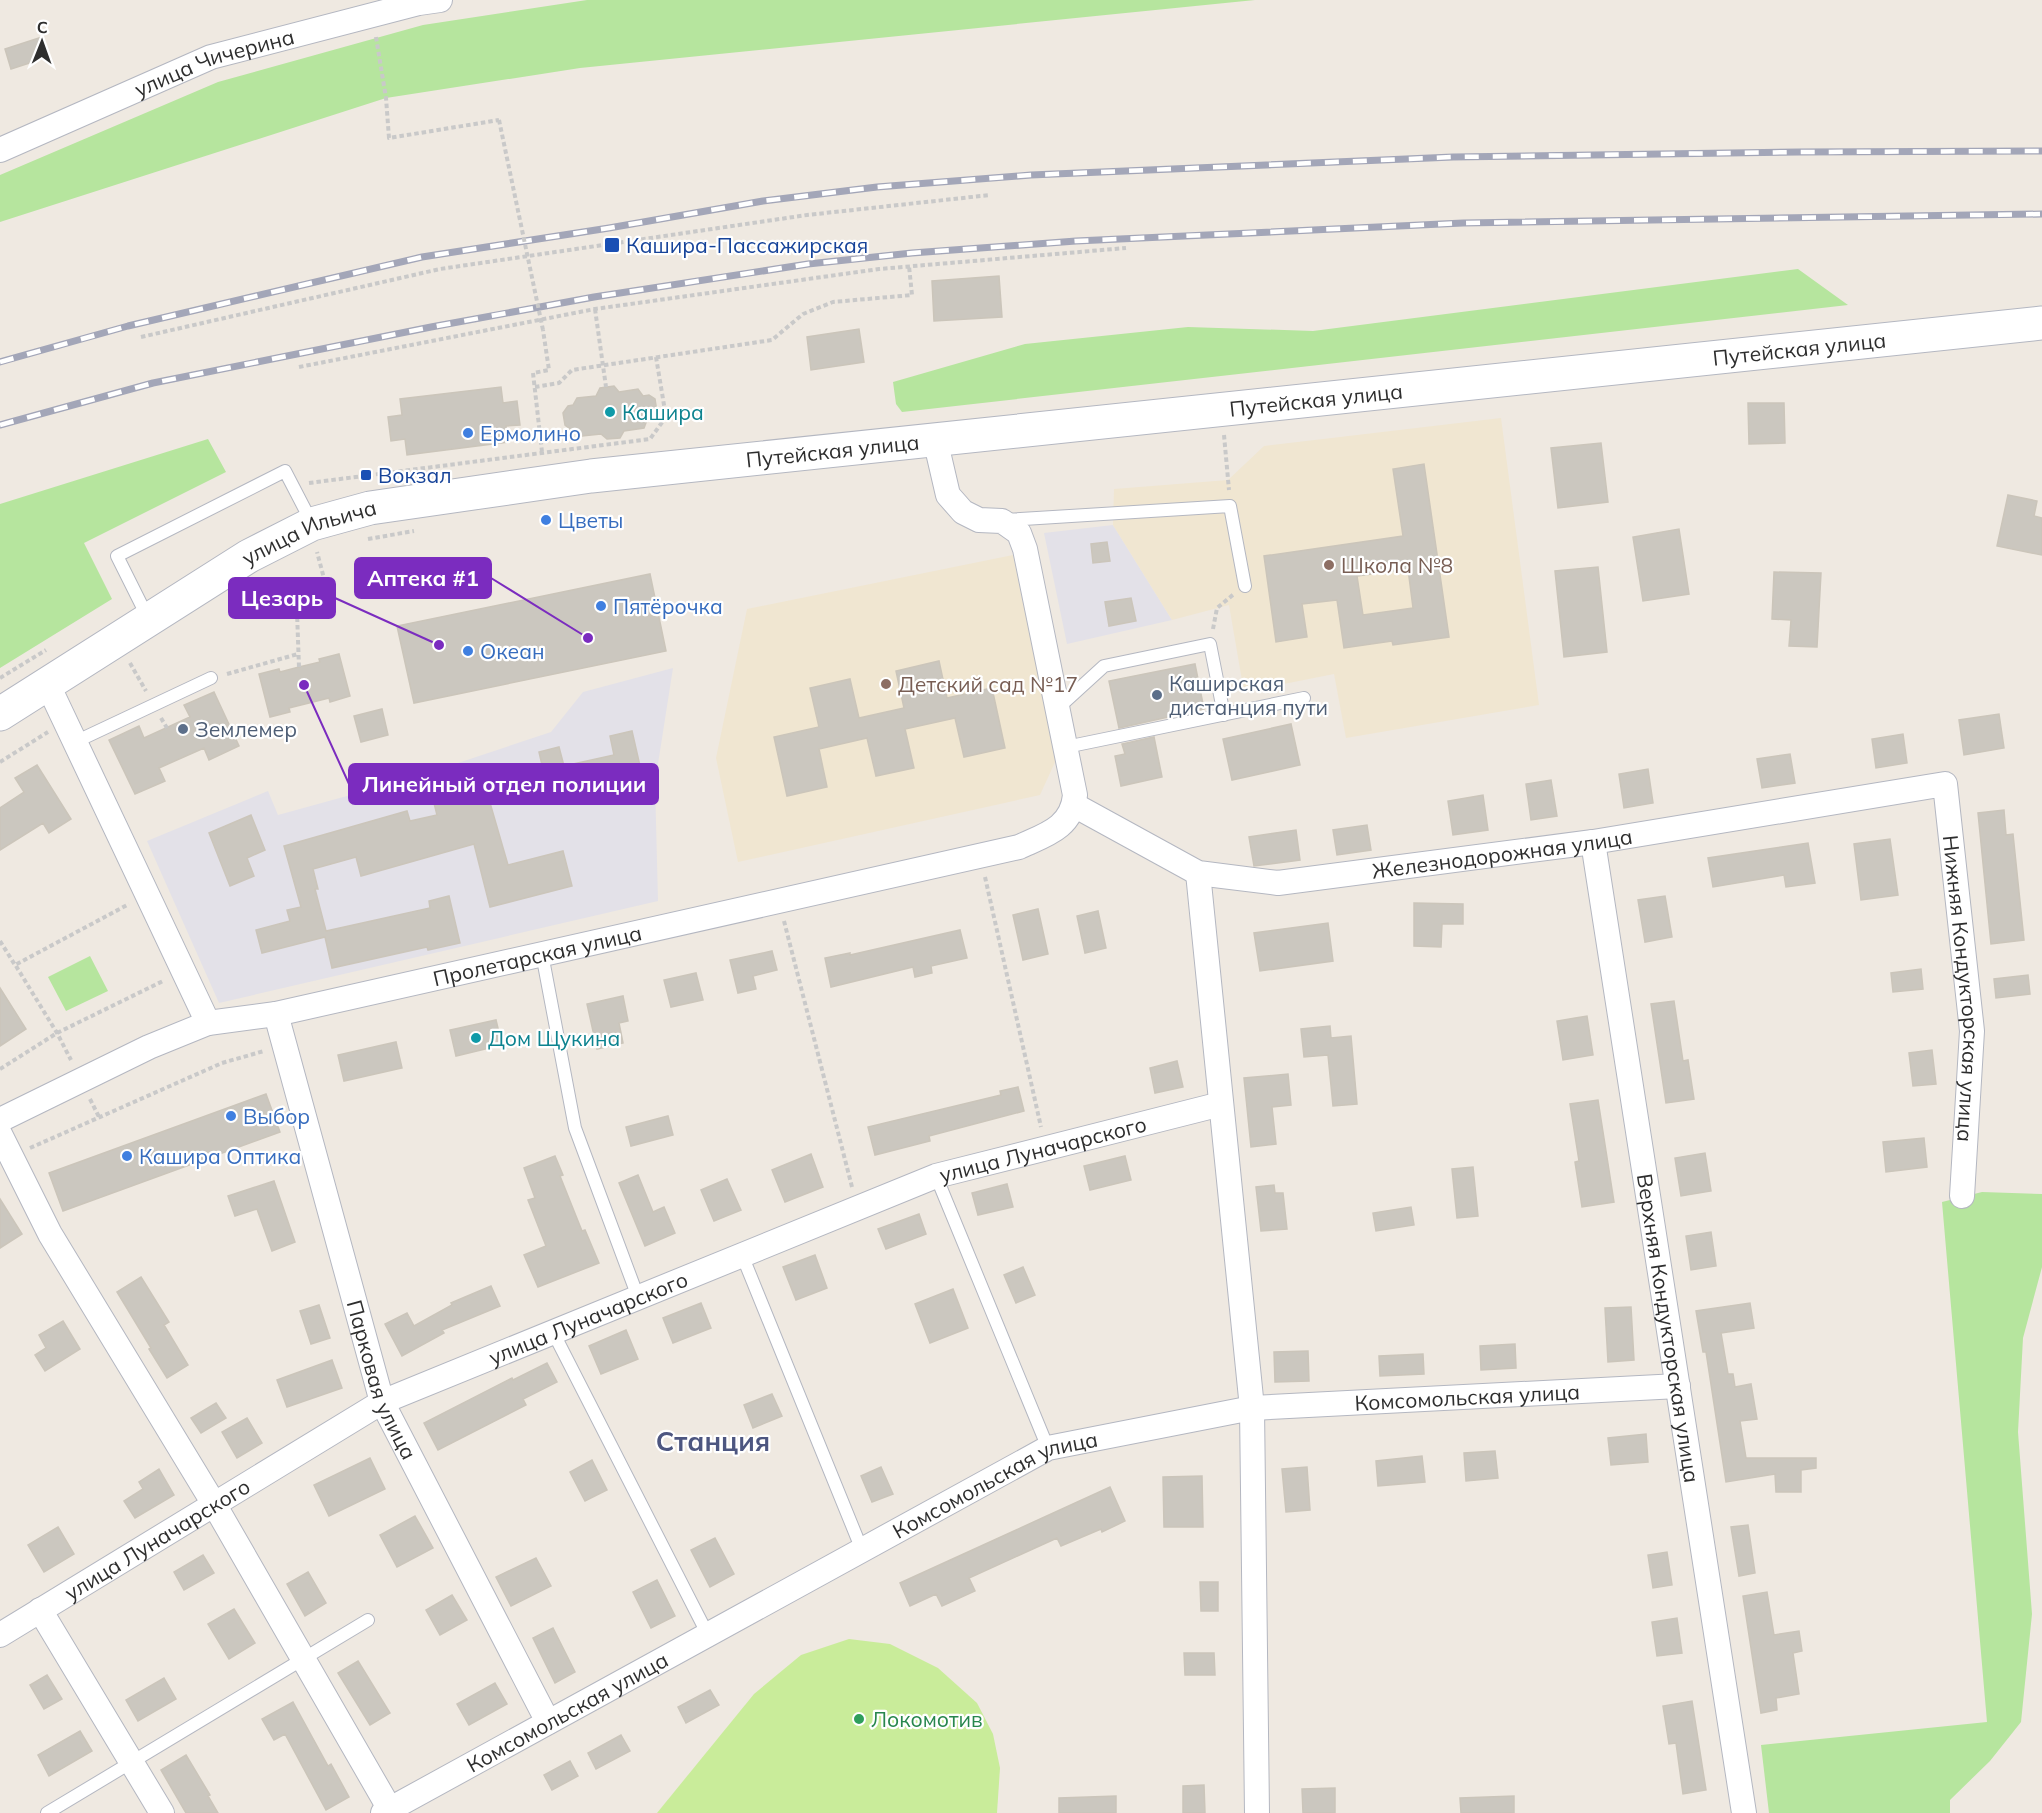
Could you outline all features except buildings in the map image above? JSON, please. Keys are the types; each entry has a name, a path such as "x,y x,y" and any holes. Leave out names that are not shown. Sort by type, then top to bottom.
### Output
{"main road":[{"name":"Путейская улица","path":"591,476 2042,323"},
{"name":"улица Ильича","path":"0,714 249,556 311,537 370,508 591,476"}],"street":[{"name":"улица Чичерина","path":"0,150 211,57 420,3 440,0"},
{"path":"935,439 948,495 963,512 979,520 1002,521 1019,533 1025,549 1066,747 1075,795 1074,805"},
{"path":"48,685 207,1023"},
{"name":"Железнодорожная улица","path":"1074,805 1198,873 1278,883 1593,842 1945,784"},
{"name":"Нижняя Кондукторская улица","path":"1945,784 1972,1031 1962,1196"},
{"name":"Пролетарская улица","path":"0,1120 149,1047 207,1023 276,1014 1018,847 1060,828 1074,805"},
{"name":"Верхняя Кондукторская улица","path":"1593,842 1744,1813"},
{"path":"1198,873 1252,1408 1257,1813"},
{"name":"Парковая улица","path":"276,1014 382,1402 548,1722"},
{"name":"улица Луначарского","path":"0,1635 382,1402 857,1206 936,1176 1221,1104"},
{"path":"0,1134 50,1234 214,1504 304,1659 388,1812"},
{"name":"Комсомольская улица","path":"388,1812 1048,1448 1252,1408 1678,1386"},
{"path":"40,1610 162,1813"}],"lane":[{"path":"149,620 117,556 285,471 293,486 311,537"},
{"path":"1002,521 1230,506 1245,586"},
{"path":"1058,708 1104,666 1210,644 1224,715"},
{"path":"70,731 154,705 212,678"},
{"path":"1066,747 1304,698"},
{"path":"542,954 575,1128 638,1298"},
{"path":"936,1176 1048,1448"},
{"path":"742,1255 862,1550"},
{"path":"553,1332 708,1635"},
{"path":"47,1813 368,1620"}],"path":[{"path":"372,15 386,98 389,138 499,120 543,330 549,370 533,373 542,452"},
{"path":"141,337 440,269 807,214 990,195"},
{"path":"299,367 596,309 879,269 1126,248"},
{"path":"535,387 559,383 572,370 772,340 803,314 833,302 912,295 909,266"},
{"path":"596,309 606,387"},
{"path":"293,486 650,439 666,417 656,357"},
{"path":"1224,431 1228,480"},
{"path":"365,539 423,530"},
{"path":"299,668 297,612 326,586 311,537"},
{"path":"1210,644 1217,608 1245,586"},
{"path":"116,641 167,728"},
{"path":"212,678 298,654"},
{"path":"0,762 70,731"},
{"path":"980,855 1046,1148"},
{"path":"15,966 147,894"},
{"path":"778,900 857,1206"},
{"path":"0,940 57,1033 99,1117"},
{"path":"0,1070 57,1033 183,971"},
{"path":"11,1156 222,1063 284,1044"}],"shaded area":[{"name":"Школа №8","path":"1501,418 1539,705 1346,738 1334,674 1244,692 1229,605 1172,620 1113,525 1114,489 1228,480 1264,446"},
{"path":"1113,525 1172,620 1067,644 1044,533"},
{"name":"Детский сад №17","path":"1013,555 1056,760 1040,795 738,862 716,758 747,609"},
{"path":"673,668 655,783 658,901 219,1003 147,841 268,791 278,815 416,777 551,732 583,692"}],"green space":[{"path":"587,0 1255,0 580,68 386,98 0,222 0,175 218,82 423,25"},
{"path":"1798,269 1848,305 902,412 896,404 893,382 1025,344 1188,327 1313,331"},
{"path":"208,439 226,472 84,543 112,599 0,668 0,504"},
{"path":"90,956 108,991 66,1011 48,977"},
{"path":"1982,1192 2042,1194 2042,1267 2023,1338 2018,1432 2032,1614 2021,1722 1990,1761 1950,1800 1950,1813 1769,1813 1761,1745 1987,1722 1942,1202"},
{"name":"Локомотив","path":"849,1639 890,1644 938,1668 977,1703 993,1734 1000,1768 997,1813 657,1813 754,1694 801,1655"}],"railway":[{"path":"0,362 128,326 422,257 763,201 877,187 1031,175 1453,157 2042,151"},
{"path":"0,425 153,383 431,327 594,297 808,264 912,253 1076,241 1463,223 2042,214"}],"place":[{"name":"Кашира-Пассажирская","path":"612,245"},
{"name":"Кашира","path":"610,412"},
{"name":"Ермолино","path":"468,433"},
{"name":"Вокзал","path":"366,475"},
{"name":"Цветы","path":"546,520"},
{"name":"Школа №8","path":"1329,565"},
{"name":"Пятёрочка","path":"601,606"},
{"name":"Аптека #1","path":"588,638"},
{"name":"Цезарь","path":"439,645"},
{"name":"Океан","path":"468,651"},
{"name":"Детский сад №17","path":"886,684"},
{"name":"Линейный отдел полиции","path":"304,685"},
{"name":"Каширская дистанция пути","path":"1157,695"},
{"name":"Землемер","path":"183,729"},
{"name":"Дом Щукина","path":"476,1038"},
{"name":"Выбор","path":"231,1116"},
{"name":"Кашира Оптика","path":"127,1156"},
{"name":"Локомотив","path":"859,1719"}],"district":[{"name":"Станция","path":"713,1441"}]}
